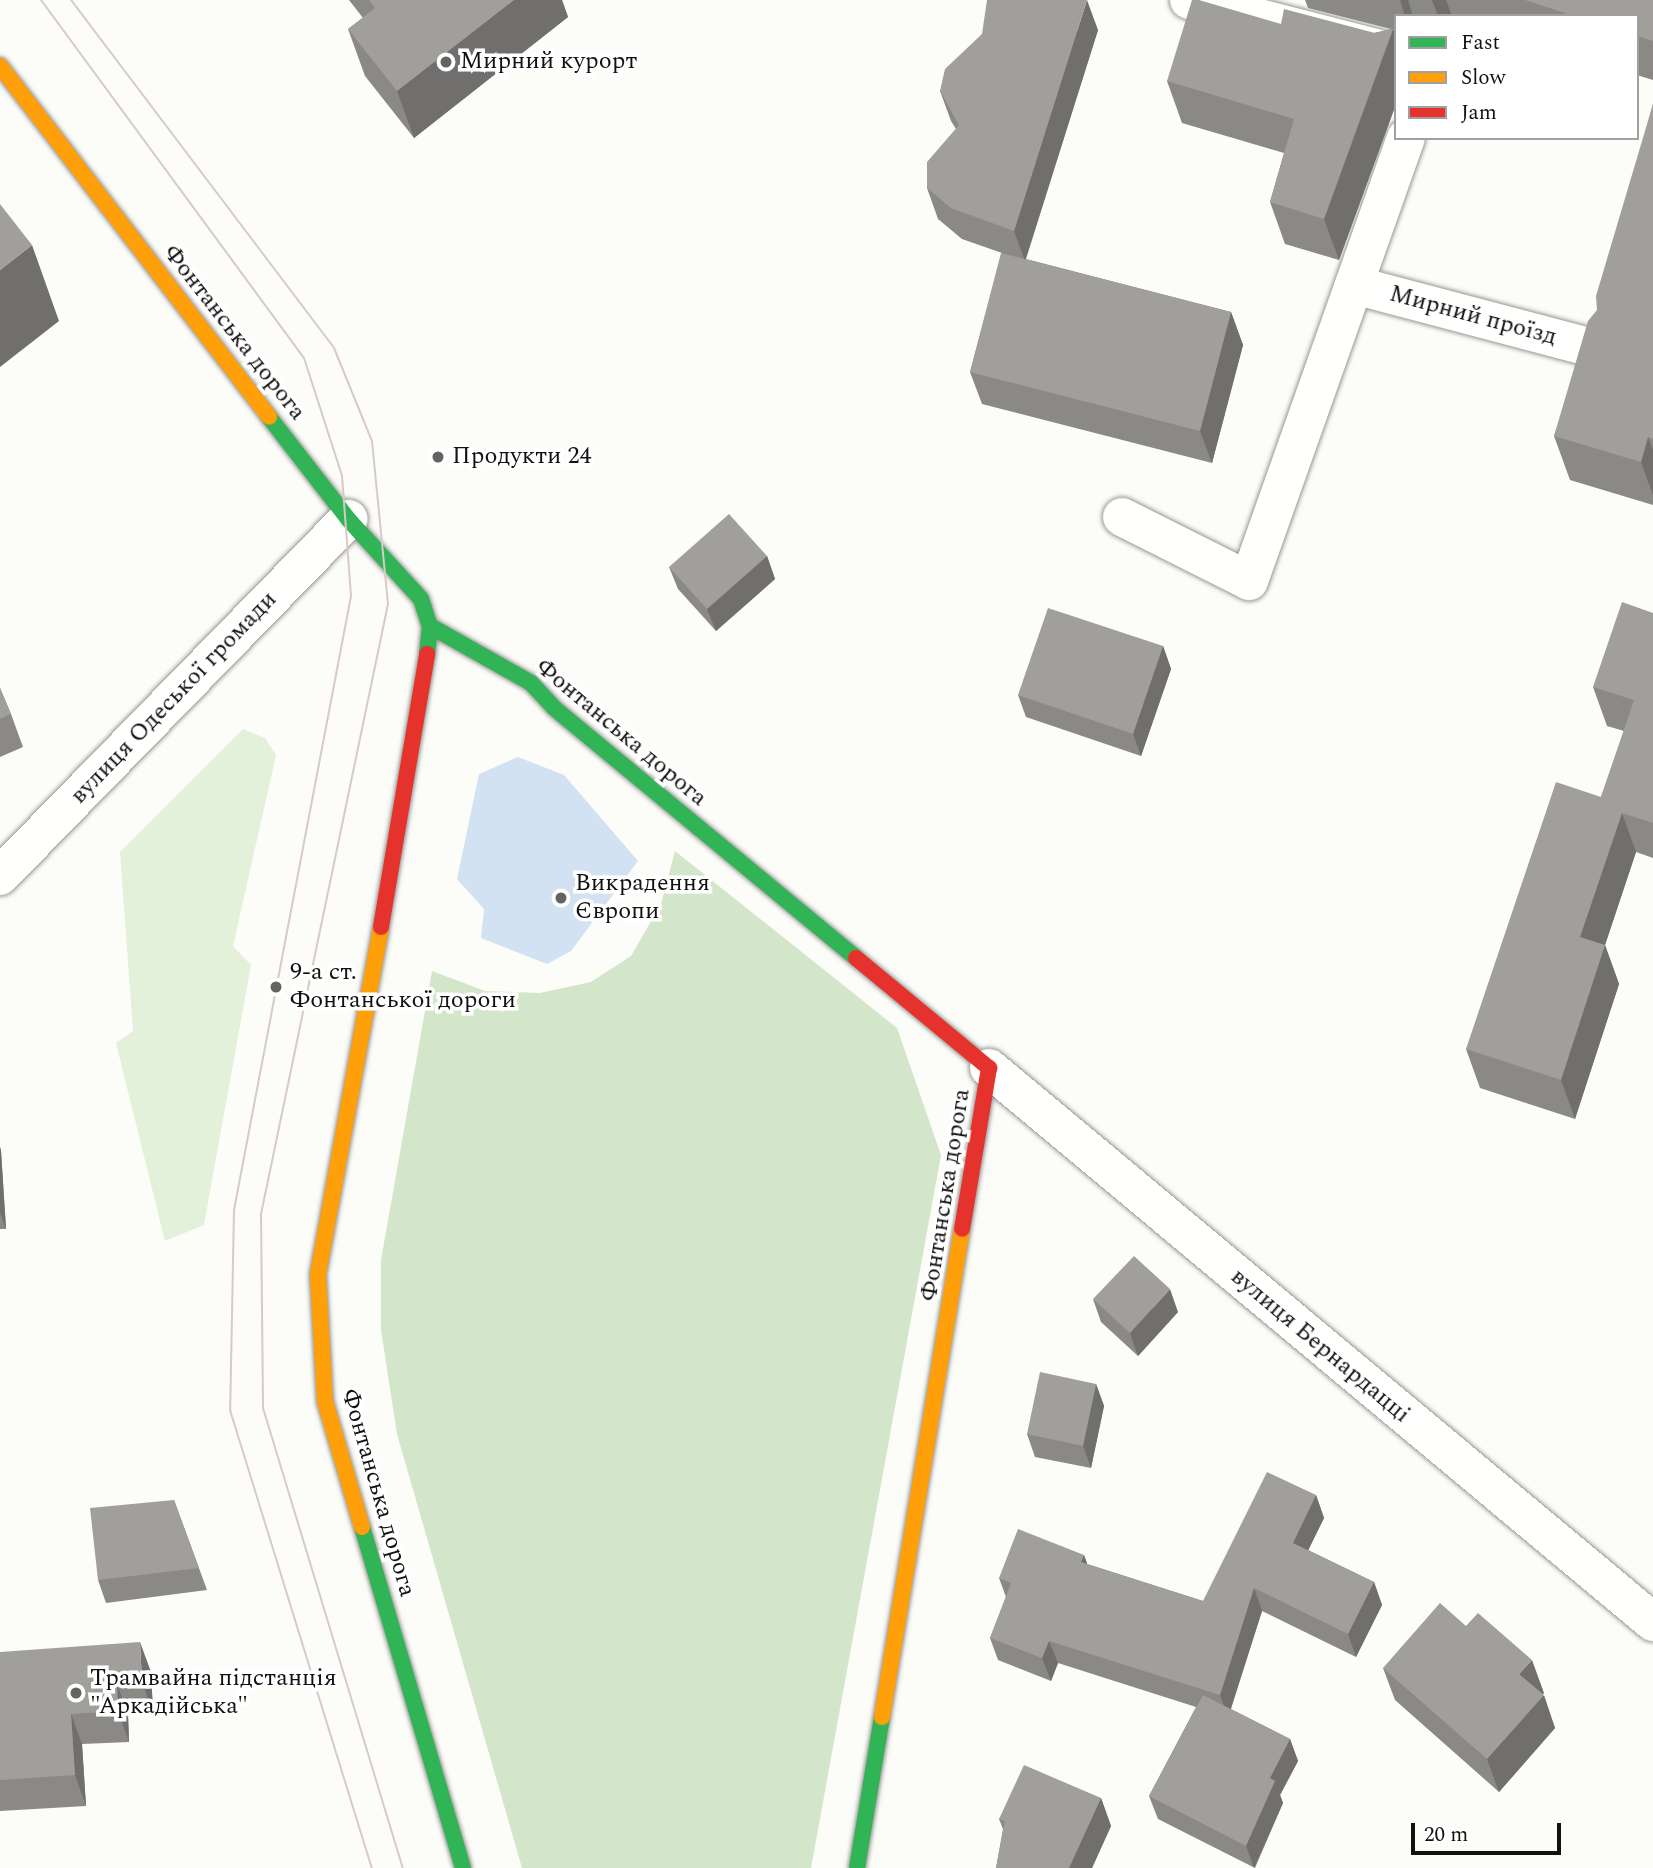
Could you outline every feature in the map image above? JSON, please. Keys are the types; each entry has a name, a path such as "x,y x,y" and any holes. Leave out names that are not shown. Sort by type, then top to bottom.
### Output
{"main road":[{"name":"Фонтанська дорога","path":"0,65 348,519 421,599 430,626 421,703 318,1274 325,1401 463,1868"},
{"name":"Фонтанська дорога","path":"430,626 531,683 554,708 989,1069 858,1868"}],"street":[{"path":"1189,0 1394,52"},
{"path":"1122,517 1250,581 1405,140"},
{"name":"Мирний проїзд","path":"1354,285 1592,348"},
{"name":"вулиця Одеської громади","path":"0,876 348,519"},
{"name":"вулиця Бернардацці","path":"989,1069 1653,1622"}],"green space":[{"path":"243,729 265,738 276,755 233,946 251,965 204,1225 165,1241 116,1043 133,1031 120,852"},
{"path":"675,851 897,1028 941,1155 811,1868 522,1868 397,1434 381,1330 381,1260 432,971 485,991 540,993 591,982 631,956 661,904"}],"water":[{"path":"518,757 564,775 638,861 571,951 547,964 481,938 484,909 457,879 479,774"}],"building":[{"path":"369,0 514,0 397,91 348,29 375,8"},
{"path":"987,0 1087,0 1014,231 951,208 927,188 927,162 959,125 940,91 945,69 982,34"},
{"path":"1192,0 1281,24 1284,9 1375,33 1393,29 1324,219 1270,202 1294,119 1167,81"},
{"path":"1525,0 1653,0 1653,41 1639,37 1639,14 1568,14"},
{"path":"1653,104 1653,439 1648,437 1641,462 1554,436 1588,321 1597,310 1596,296"},
{"path":"0,204 32,245 0,270"},
{"path":"1001,253 1231,312 1200,431 970,372"},
{"path":"729,514 767,556 707,609 669,567"},
{"path":"1622,602 1653,613 1653,823 1622,813 1580,937 1605,945 1561,1080 1466,1049 1556,782 1601,797 1634,700 1593,687"},
{"path":"1048,608 1163,646 1133,734 1018,695"},
{"path":"0,688 11,714 0,719"},
{"path":"1134,1256 1170,1289 1130,1333 1093,1299"},
{"path":"1040,1372 1096,1384 1083,1446 1027,1434"},
{"path":"1267,1472 1316,1495 1293,1543 1374,1582 1348,1634 1254,1588 1220,1695 1049,1641 1042,1658 990,1638 1011,1583 999,1578 1018,1529 1084,1555 1081,1562 1203,1601"},
{"path":"174,1500 199,1568 98,1580 90,1508"},
{"path":"1440,1603 1466,1626 1478,1613 1532,1660 1519,1674 1544,1695 1487,1759 1383,1668"},
{"name":"Трамвайна підстанція \"Аркадійська\"","path":"140,1642 142,1682 117,1684 118,1711 71,1714 75,1775 0,1780 0,1652"},
{"path":"1203,1695 1290,1739 1270,1778 1275,1781 1246,1846 1149,1796"},
{"path":"1024,1765 1101,1798 1069,1868 996,1868 1005,1821 999,1819"}],"tram line":[{"path":"41,0 304,358 342,476 351,596 234,1210 230,1410 372,1868"},
{"path":"71,0 334,348 372,441 388,604 261,1214 263,1408 403,1868"}],"traffic: fast":[{"path":"269,417 348,519 421,599 430,626 427,654"},
{"path":"430,626 531,683 554,708 856,958"},
{"path":"362,1527 463,1868"},
{"path":"857,1868 882,1717"}],"traffic: slow":[{"path":"0,66 269,417"},
{"path":"362,1527 325,1401 318,1274 381,927"},
{"path":"882,1717 962,1229"}],"traffic: jam":[{"path":"381,927 427,654"},
{"path":"856,958 989,1068 962,1229"}],"place":[{"name":"Мирний курорт","path":"446,62"},
{"name":"Продукти 24","path":"438,457"},
{"name":"Викрадення Європи","path":"561,898"},
{"name":"9-а ст. Фонтанської дороги","path":"276,987"},
{"name":"Трамвайна підстанція \"Аркадійська\"","path":"76,1693"}]}
